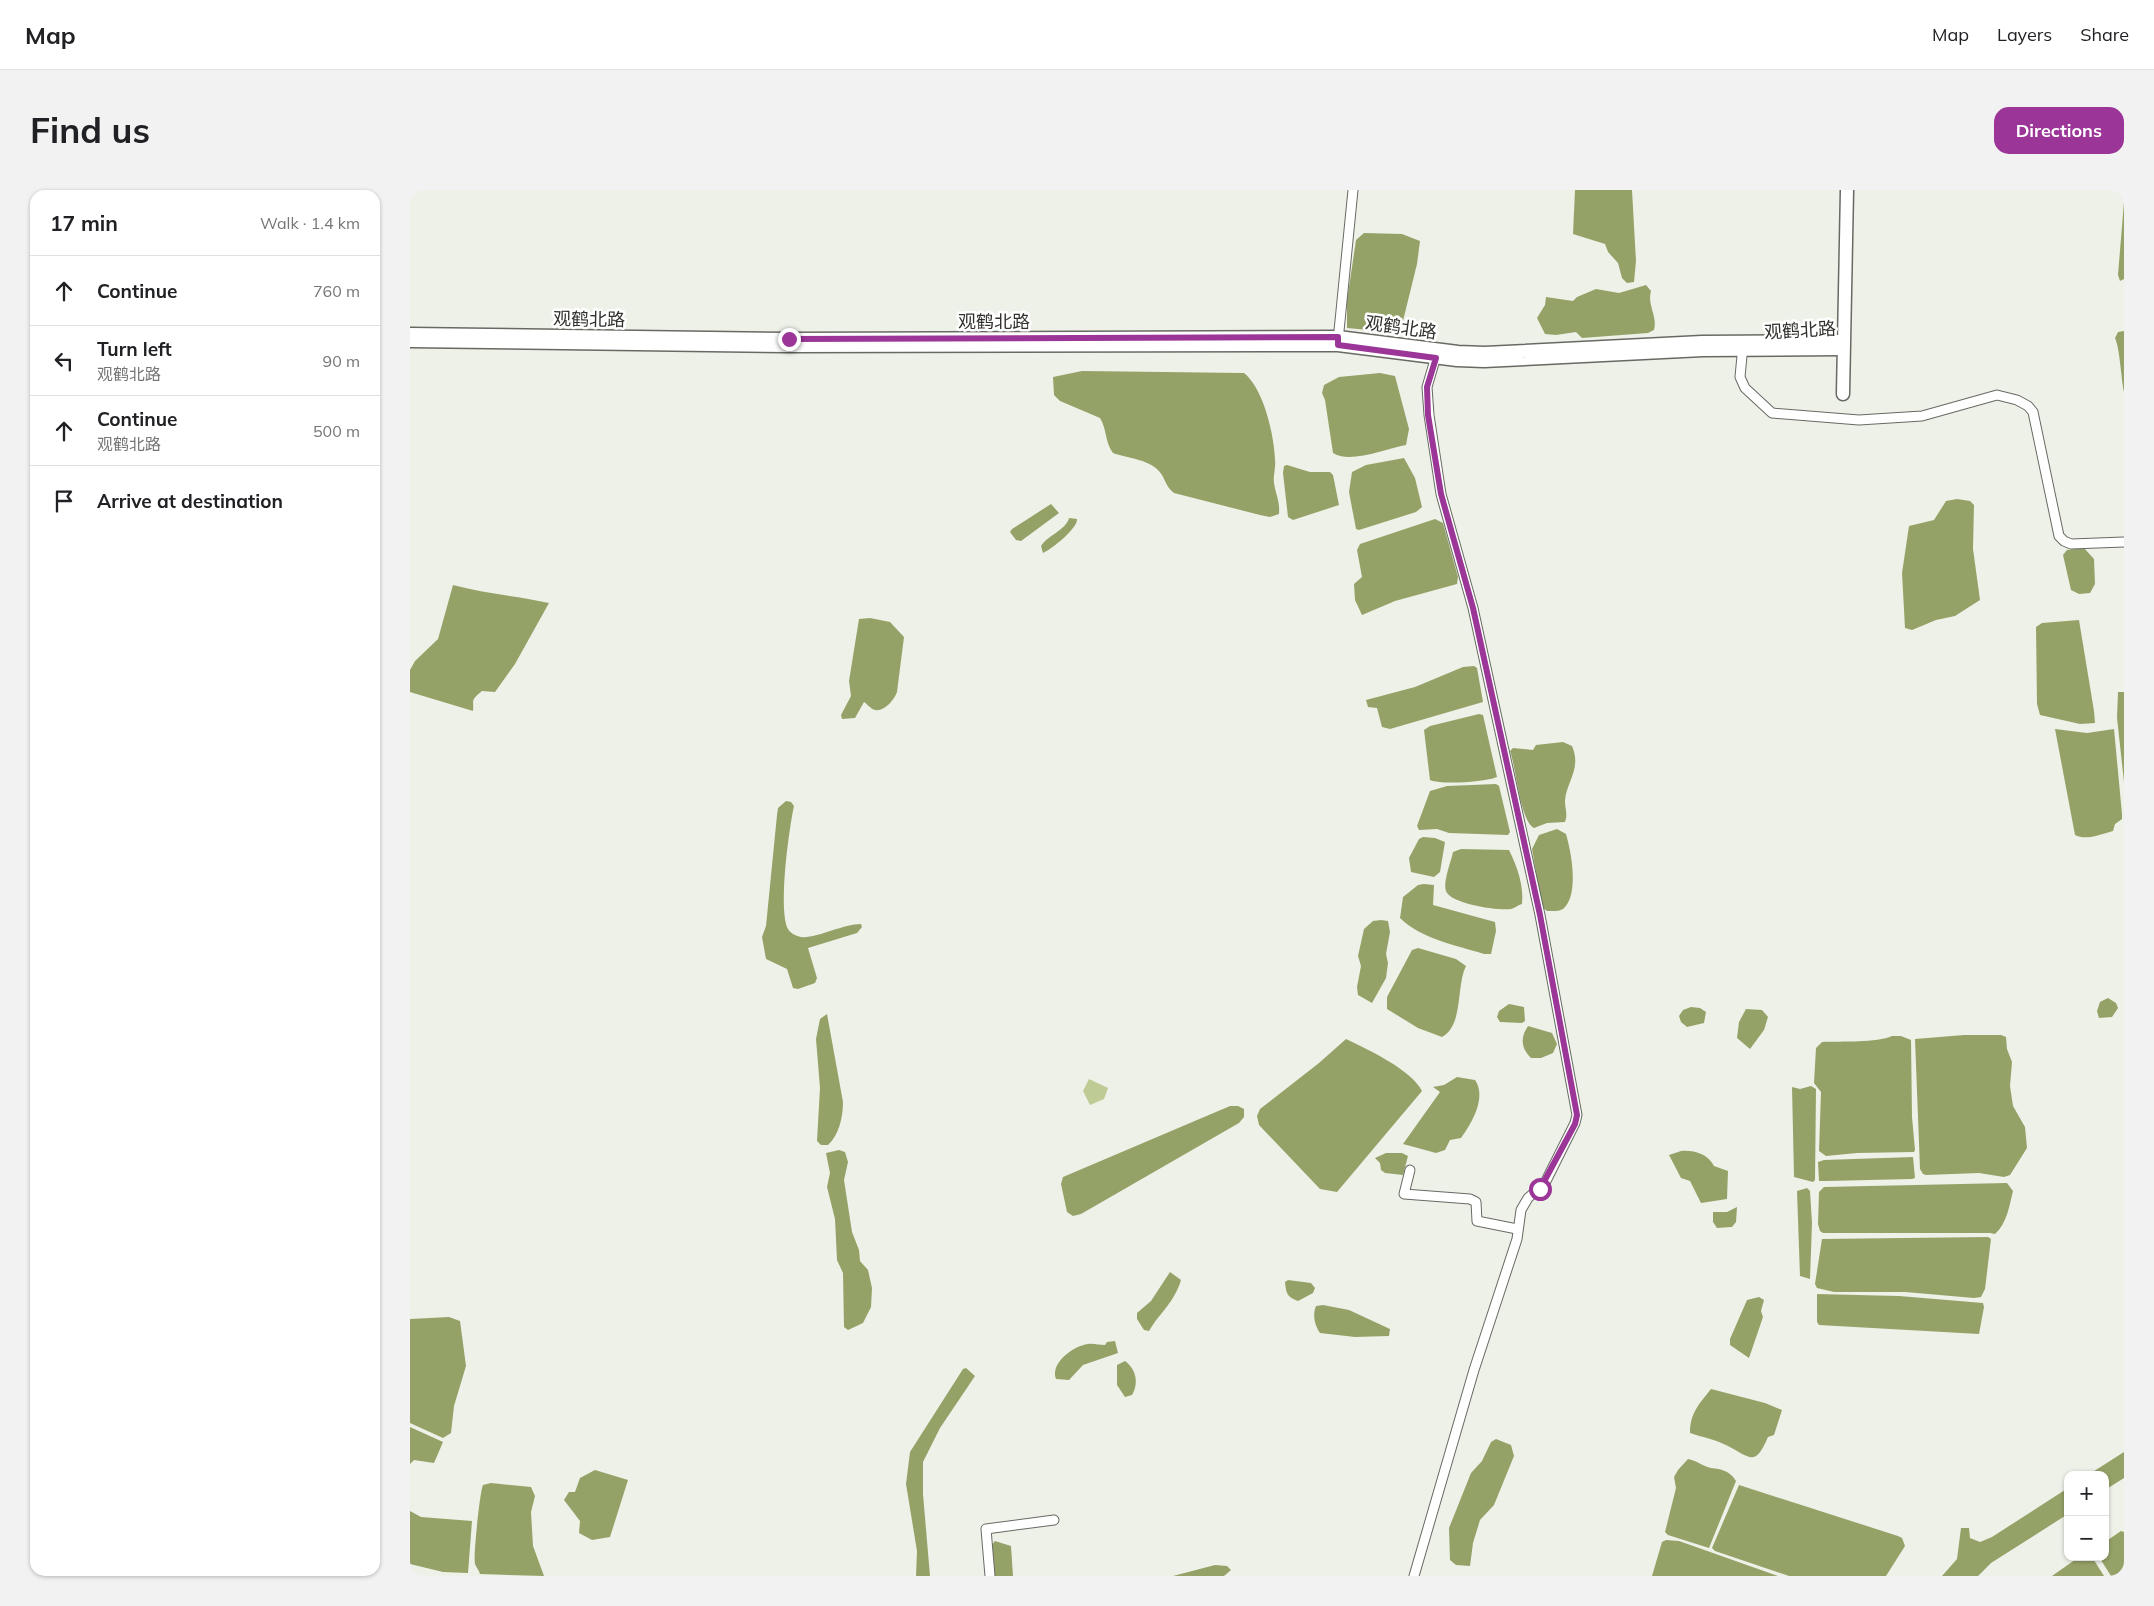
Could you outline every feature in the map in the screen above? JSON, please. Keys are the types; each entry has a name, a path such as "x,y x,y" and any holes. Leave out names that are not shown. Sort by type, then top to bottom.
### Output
{"street":[{"path":"1338,341 1353,190"},
{"path":"1843,394 1847,190"},
{"name":"观鹤北路","path":"410,334 789,339 1338,341 1437,354 1519,360 1743,346 1843,341 1844,349 1743,346"},
{"name":"观鹤北路","path":"410,341 778,346 1338,341"},
{"path":"1743,346 1740,377 1745,388 1772,413 1859,420 1922,416 1996,395 2017,400 2028,406 2033,412 2059,536 2071,544 2124,542"},
{"path":"1414,1576 1474,1370 1517,1239 1521,1210 1528,1198 1545,1183 1575,1124 1577,1115 1540,915 1473,608 1441,494 1428,415 1427,387 1437,354"},
{"path":"1410,1170 1404,1194 1470,1199 1476,1202 1477,1221 1517,1229"},
{"path":"990,1576 986,1529 1054,1520"}],"shaded area":[{"path":"1575,190 1632,190 1636,261 1634,282 1627,283 1622,278 1618,263 1608,252 1605,244 1573,234"},
{"path":"2124,202 2124,279 2120,281 2118,275"},
{"path":"1364,233 1402,234 1420,241 1417,264 1400,333 1347,328 1347,301 1356,240"},
{"path":"1646,285 1651,291 1650,301 1655,320 1654,330 1648,333 1582,338 1576,332 1556,335 1545,334 1537,318 1545,305 1546,297 1573,301 1577,297 1596,289 1619,293"},
{"path":"2124,331 2124,392 2115,338 2118,332"},
{"path":"1082,371 1244,373 1257,390 1267,413 1274,450 1274,483 1279,514 1270,517 1260,515 1174,493 1168,487 1161,473 1153,466 1143,461 1113,453 1100,418 1060,401 1054,395 1053,377"},
{"path":"1380,373 1395,376 1409,429 1406,445 1358,456 1348,457 1333,453 1325,400 1322,393 1324,385 1339,377"},
{"path":"1404,458 1415,478 1422,507 1416,512 1359,530 1356,529 1349,492 1352,472 1366,465"},
{"path":"1287,465 1310,472 1330,472 1333,475 1339,505 1293,520 1288,517 1283,473 1284,466"},
{"path":"1957,499 1970,501 1974,505 1973,549 1980,600 1955,616 1936,620 1912,630 1905,628 1902,573 1909,526 1934,520 1946,501"},
{"path":"1051,504 1059,513 1021,541 1016,540 1010,532 1012,529"},
{"path":"1069,518 1077,519 1073,528 1058,543 1043,553 1041,546 1064,526"},
{"path":"1435,519 1443,523 1458,577 1457,584 1395,601 1362,615 1355,600 1354,584 1362,577 1357,550 1360,544"},
{"path":"2084,548 2094,559 2095,584 2090,593 2079,594 2071,590 2063,555 2067,550"},
{"path":"453,585 549,603 515,664 495,692 482,691 473,700 473,711 410,692 410,670 415,661 438,639"},
{"path":"870,618 890,622 904,637 897,692 893,700 882,709 874,710 864,702 855,718 842,719 841,715 851,696 849,681 859,619"},
{"path":"2079,620 2095,723 2080,724 2040,715 2037,704 2036,627 2042,623"},
{"path":"1474,666 1477,668 1483,702 1390,729 1382,727 1377,708 1368,707 1366,700 1415,687 1463,667"},
{"path":"2118,692 2124,692 2124,782 2117,718"},
{"path":"1479,714 1483,715 1497,777 1463,782 1436,782 1430,780 1424,730 1430,726"},
{"path":"2055,729 2087,733 2114,729 2122,819 2115,824 2113,831 2089,837 2075,835"},
{"path":"1563,742 1572,746 1575,754 1573,775 1566,794 1565,822 1547,823 1534,828 1525,815 1510,751 1513,748 1533,750 1536,745"},
{"path":"1496,784 1499,786 1510,832 1508,835 1449,833 1437,829 1419,830 1417,826 1430,791 1447,786"},
{"path":"786,801 791,802 794,806 787,849 784,887 785,919 788,929 795,935 807,937 846,926 861,924 862,927 857,933 808,948 817,978 815,983 798,989 793,988 787,969 766,959 762,937 766,926 778,808"},
{"path":"1557,829 1566,834 1568,841 1573,871 1572,892 1563,909 1547,911 1542,907 1532,849 1539,835"},
{"path":"1423,837 1435,838 1445,842 1440,872 1434,877 1411,872 1409,858 1419,839"},
{"path":"1461,849 1509,850 1519,876 1522,904 1511,909 1496,909 1465,903 1449,896 1445,887 1453,852"},
{"path":"1418,885 1434,885 1433,905 1495,922 1496,931 1491,954 1484,954 1428,936 1408,925 1400,918 1403,897"},
{"path":"1373,921 1388,921 1390,932 1386,954 1388,963 1386,978 1372,1003 1358,995 1357,987 1361,966 1358,956 1364,929"},
{"path":"1418,948 1456,959 1466,966 1454,1024 1442,1037 1418,1028 1387,1009 1387,997 1412,950"},
{"path":"2108,998 2116,1003 2118,1008 2112,1017 2099,1018 2097,1011 2100,1002"},
{"path":"1509,1004 1524,1007 1525,1021 1522,1023 1500,1022 1497,1017 1499,1011"},
{"path":"1691,1007 1700,1008 1706,1012 1704,1023 1687,1027 1681,1022 1679,1016 1683,1010"},
{"path":"1746,1009 1762,1010 1768,1017 1764,1030 1750,1049 1737,1038 1739,1022"},
{"path":"827,1014 843,1108 840,1125 835,1136 828,1145 821,1145 817,1141 820,1088 816,1039 820,1019"},
{"path":"1528,1026 1552,1033 1557,1044 1553,1053 1541,1058 1531,1058 1525,1050 1523,1043"},
{"path":"1964,1035 2001,1035 2006,1037 2007,1049 2012,1062 2010,1086 2013,1106 2025,1127 2027,1148 2010,1175 2004,1177 1979,1173 1926,1175 1920,1169 1915,1039"},
{"path":"1901,1036 1911,1040 1914,1152 1857,1153 1826,1156 1819,1151 1821,1092 1814,1083 1816,1048 1822,1042 1868,1041"},
{"path":"1346,1039 1377,1054 1399,1068 1417,1083 1422,1091 1337,1192 1320,1189 1259,1125 1257,1116 1260,1109 1319,1063"},
{"path":"1457,1077 1475,1080 1479,1094 1477,1110 1461,1138 1450,1140 1445,1150 1436,1153 1403,1144 1440,1092 1433,1087 1444,1085"},
{"path":"1089,1079 1108,1088 1104,1099 1090,1105 1083,1091"},
{"path":"1811,1086 1816,1089 1815,1180 1813,1182 1794,1177 1792,1087 1800,1089"},
{"path":"1230,1106 1238,1106 1244,1109 1244,1117 1239,1123 1081,1214 1073,1216 1067,1212 1061,1184 1063,1177"},
{"path":"839,1150 845,1152 848,1162 844,1180 852,1232 859,1250 860,1261 868,1270 872,1288 871,1307 863,1323 848,1330 844,1327 843,1273 837,1260 835,1219 827,1187 830,1173 826,1153"},
{"path":"1681,1151 1691,1151 1700,1154 1708,1158 1714,1166 1728,1171 1727,1199 1701,1203 1690,1181 1681,1178 1669,1155"},
{"path":"1386,1153 1402,1153 1408,1156 1403,1175 1385,1173 1381,1170 1380,1163 1375,1158"},
{"path":"1913,1157 1915,1178 1912,1179 1819,1181 1818,1162 1824,1160"},
{"path":"2007,1183 2013,1191 2009,1209 2005,1220 1995,1234 1823,1233 1820,1231 1818,1224 1819,1192 1824,1187"},
{"path":"1807,1188 1810,1191 1812,1223 1810,1279 1800,1276 1797,1191"},
{"path":"1737,1207 1736,1222 1732,1227 1717,1228 1713,1222 1713,1212 1727,1212"},
{"path":"1988,1237 1991,1239 1985,1289 1981,1297 1905,1292 1834,1292 1817,1288 1815,1284 1822,1239"},
{"path":"1170,1272 1181,1280 1178,1288 1149,1331 1144,1330 1137,1319 1137,1313 1151,1301"},
{"path":"1288,1280 1311,1283 1315,1288 1313,1293 1298,1301 1294,1299 1287,1292 1285,1282"},
{"path":"1817,1294 1899,1296 1983,1303 1984,1307 1979,1334 1819,1325 1817,1322"},
{"path":"1759,1297 1764,1300 1761,1311 1763,1317 1749,1358 1730,1345 1730,1339 1747,1300"},
{"path":"1323,1305 1349,1310 1390,1329 1389,1336 1355,1337 1320,1333 1315,1324 1314,1313 1316,1306"},
{"path":"449,1317 460,1321 466,1366 454,1406 451,1433 443,1438 410,1423 410,1319"},
{"path":"1115,1341 1118,1353 1083,1365 1069,1380 1056,1379 1056,1367 1064,1356 1076,1348 1088,1344 1105,1345 1107,1342"},
{"path":"1125,1361 1132,1368 1136,1381 1132,1395 1125,1397 1117,1385 1117,1365"},
{"path":"966,1368 975,1376 940,1428 923,1462 923,1494 930,1576 916,1576 917,1551 906,1484 910,1452 963,1369"},
{"path":"1711,1389 1765,1403 1782,1410 1774,1435 1768,1437 1760,1453 1756,1456 1747,1456 1719,1442 1690,1433 1693,1414"},
{"path":"410,1427 443,1442 434,1463 414,1460 410,1464"},
{"path":"1496,1439 1511,1445 1514,1456 1494,1505 1480,1520 1473,1543 1470,1566 1456,1565 1450,1560 1449,1528 1471,1473 1482,1461 1491,1442"},
{"path":"2124,1452 2124,1478 2109,1487 2109,1471 2094,1471"},
{"path":"1688,1459 1725,1471 1736,1481 1709,1548 1668,1535 1665,1532 1676,1488 1674,1477"},
{"path":"595,1470 628,1480 610,1537 592,1540 579,1533 580,1521 564,1500 569,1492 575,1492 580,1478"},
{"path":"491,1483 531,1487 535,1496 531,1512 533,1546 544,1576 480,1574 475,1564 479,1511 483,1485"},
{"path":"1739,1485 1898,1536 1902,1538 1905,1546 1886,1576 1789,1576 1715,1551 1712,1548"},
{"path":"2064,1491 2064,1517 1991,1563 1978,1576 1942,1576 1957,1559 1961,1528 1969,1528 1970,1538 1980,1542 1992,1537"},
{"path":"410,1511 421,1517 472,1521 468,1573 443,1572 410,1564"},
{"path":"2121,1531 2124,1532 2124,1576 2111,1576 2102,1561 2109,1561 2109,1539"},
{"path":"1666,1540 1679,1541 1778,1576 1652,1576 1662,1542"},
{"path":"995,1541 1011,1546 1013,1576 995,1576 989,1548"},
{"path":"2073,1561 2095,1561 2104,1576 2052,1576"},
{"path":"1215,1565 1227,1566 1231,1570 1224,1576 1173,1576"}],"route":[{"path":"789,339 1338,337 1338,345 1436,358 1427,387 1428,415 1441,494 1473,608 1546,943 1577,1115 1575,1124 1545,1183 1540,1189"}]}
